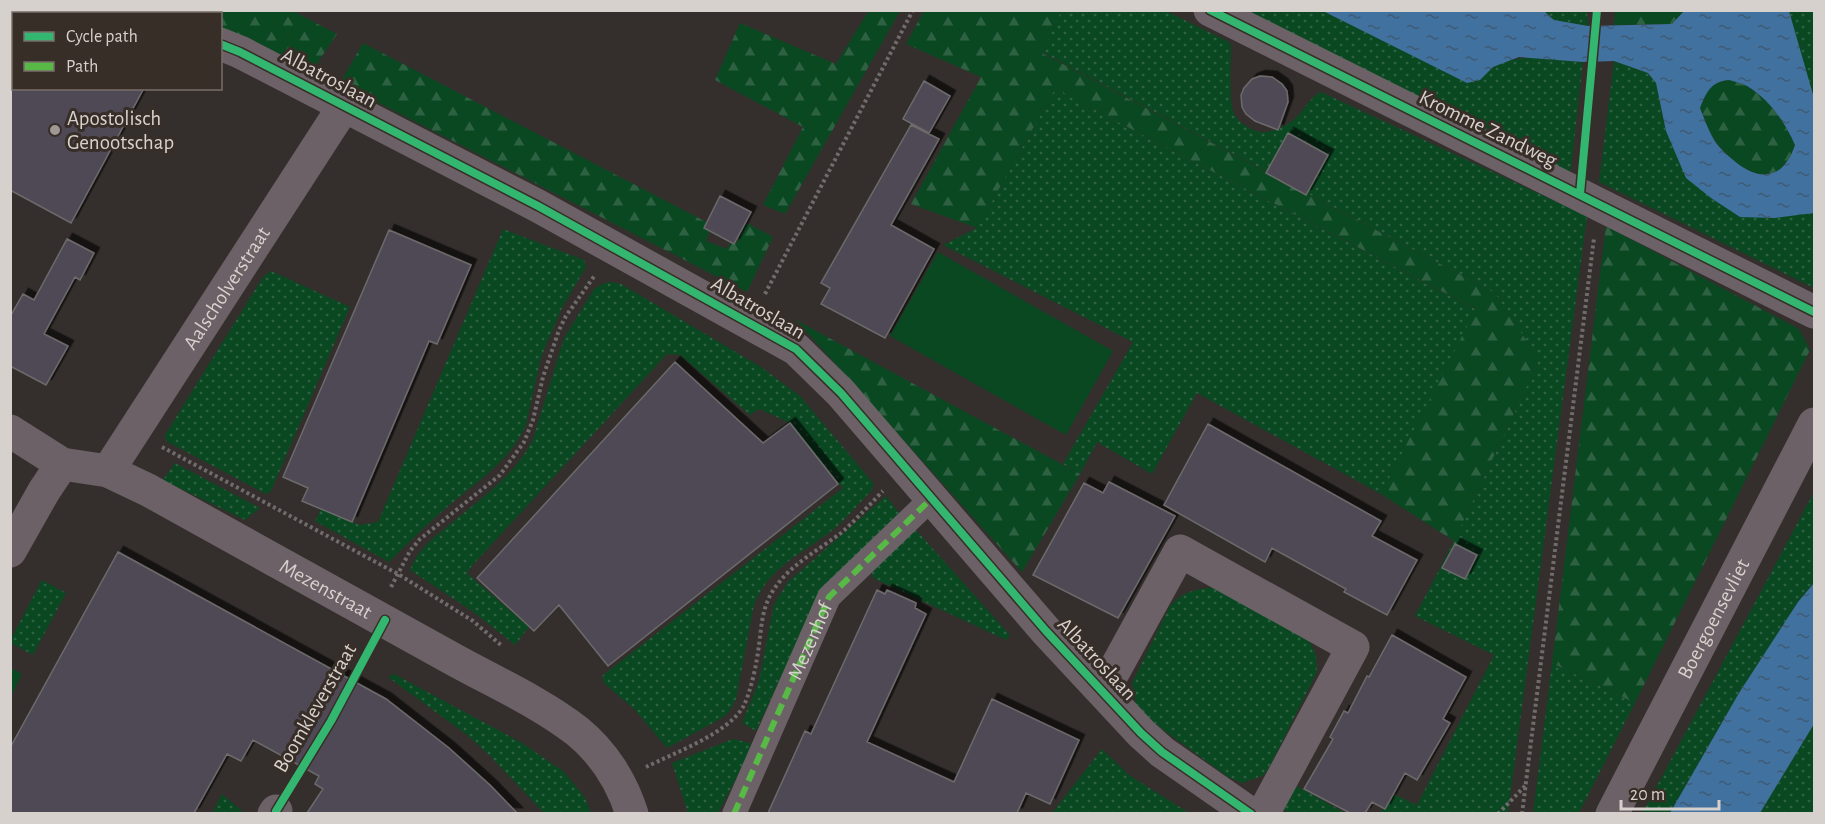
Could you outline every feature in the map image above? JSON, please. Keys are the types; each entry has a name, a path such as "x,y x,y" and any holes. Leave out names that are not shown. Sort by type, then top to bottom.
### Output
{"street":[{"name":"Kromme Zandweg","path":"1210,10 1815,312"},
{"name":"Albatroslaan","path":"222,45 240,52 614,248 796,349 841,393 1046,632 1142,733 1162,752 1251,813"},
{"name":"Aalscholverstraat","path":"108,471 344,106"},
{"name":"Boergoensevliet","path":"1612,813 1815,424"},
{"name":"Mezenstraat","path":"10,431 62,464 108,471 148,490 453,659 528,698 589,742 619,781 632,813"},
{"path":"10,551 62,464"},
{"name":"Mezenhof","path":"734,813 829,597 931,499"},
{"name":"Albatroslaan","path":"1103,691 1179,551 1353,647 1263,813"}],"path":[{"path":"750,323 914,10"},
{"path":"1522,813 1598,204"},
{"path":"377,615 410,551 420,539 500,475 524,442 533,420 543,377 559,330 566,316 614,248"},
{"path":"133,431 398,574 473,621 504,647"},
{"path":"619,781 716,732 735,717 747,697 757,657 764,608 778,583 856,519 904,468"},
{"path":"1498,813 1526,786"}],"green space":[{"path":"185,10 189,12 12,12 12,30 11,11"},
{"path":"869,10 900,11 785,214 763,205 803,127 715,80 740,23 836,64"},
{"path":"185,11 293,11 337,34 312,71 222,28 222,12"},
{"path":"924,11 1061,11 1042,53 1495,293 1539,360 1454,541 1381,494 1476,309 1055,89 977,228 911,204 981,77 906,44"},
{"path":"1061,11 1166,11 1229,42 1233,111 1244,125 1253,130 1266,132 1286,125 1321,92 1587,216 1508,813 1380,813 1393,794 1417,805 1494,655 1415,616 1454,541 1539,360 1495,293 1042,52"},
{"path":"1231,11 1323,11 1467,82 1481,77 1495,66 1516,59 1538,58 1583,62 1571,170 1559,174"},
{"path":"1544,11 1587,11 1588,26 1554,20"},
{"path":"1615,11 1684,11 1672,24 1614,25"},
{"path":"1789,11 1814,11 1814,98 1812,91"},
{"path":"363,43 712,225 706,241 727,249 732,239 737,243 747,223 773,237 747,292 340,83"},
{"path":"1614,61 1648,73 1656,83 1666,131 1810,213 1814,213 1814,288 1599,182"},
{"path":"1729,80 1745,85 1762,97 1776,112 1791,136 1795,145 1784,166 1777,171 1769,174 1751,172 1732,159 1711,135 1700,108 1713,85"},
{"path":"1055,89 1477,310 1381,494 1197,393 1152,474 1097,442 1080,474 1063,464 1133,342 943,245 977,228"},
{"path":"1606,226 1799,329 1810,350 1635,703 1552,663"},
{"path":"503,229 584,260 586,267 562,308 541,357 526,425 519,439 488,474 433,520 389,562 315,521 321,509 359,525 378,522"},
{"path":"938,252 1113,351 1066,435 890,336"},
{"path":"271,271 350,307 271,491 266,494 166,441 165,435 263,277"},
{"path":"611,282 621,284 761,367 800,396 874,484 871,491 840,524 788,561 761,591 754,605 736,699 729,712 667,748 634,709 604,683 602,676 843,488 790,423 759,409 750,415 680,355 667,354 467,573 529,627 515,645 472,611 410,570 426,545 496,486 516,465 533,439 564,338 594,289"},
{"path":"796,320 1080,474 1022,572"},
{"path":"175,463 260,508 245,520 163,480"},
{"path":"1814,492 1814,583 1798,602 1739,693 1670,813 1642,814"},
{"path":"886,496 900,514 819,594 756,731 742,723 759,681 774,604 788,582"},
{"path":"911,530 917,531 1010,635 1006,640 873,578 870,564"},
{"path":"42,580 66,593 33,655 11,643 11,639"},
{"path":"1218,587 1307,636 1316,655 1317,672 1271,764 1264,775 1242,783 1228,777 1152,721 1136,704 1132,683 1170,606 1186,593"},
{"path":"1552,663 1635,703 1579,813 1533,814"},
{"path":"11,668 22,674 11,696"},
{"path":"394,674 522,743 563,771 584,796 591,813 544,813 467,735 388,677"},
{"path":"1814,724 1814,813 1760,813"},
{"path":"733,739 750,743 752,748 718,813 688,813 672,763"},
{"path":"1102,749 1129,775 1189,813 1052,813"},
{"path":"1293,784 1345,813 1290,813 1280,808"},
{"path":"222,794 243,812 212,813"}],"water":[{"path":"1323,11 1544,11 1554,20 1588,26 1672,24 1684,11 1789,11 1814,98 1814,213 1775,218 1740,217 1686,178 1666,131 1656,83 1648,73 1614,61 1583,62 1519,57 1493,67 1480,80 1467,83","holes":["1729,80 1747,86 1762,97 1776,112 1791,136 1795,145 1784,166 1777,171 1769,174 1751,172 1721,149 1711,135 1700,108 1713,85"]},
{"path":"1814,583 1814,724 1760,813 1670,813 1739,693 1798,602"}],"building":[{"path":"1260,76 1272,77 1287,91 1288,102 1278,130 1255,121 1246,114 1242,107 1241,95 1244,88 1252,79"},
{"path":"924,81 950,96 929,133 903,119"},
{"path":"10,88 12,90 143,90 71,223 10,190"},
{"path":"911,125 939,139 891,225 934,249 885,338 821,304 830,288 821,283"},
{"path":"1288,133 1328,155 1306,195 1266,173"},
{"path":"720,196 751,212 734,244 704,228"},
{"path":"389,230 471,265 437,344 429,341 352,522 302,501 308,488 283,477"},
{"path":"67,239 94,253 80,280 75,277 44,334 68,346 46,385 10,366 10,317 23,294 34,300"},
{"path":"675,362 763,443 790,423 838,484 608,666 559,605 534,631 477,578"},
{"path":"1208,424 1381,521 1372,536 1417,560 1387,615 1344,592 1346,589 1272,548 1265,562 1164,505"},
{"path":"1109,482 1175,516 1118,618 1033,575 1084,483 1103,493"},
{"path":"1455,544 1477,555 1465,579 1442,568"},
{"path":"118,552 386,699 449,748 517,813 307,813 323,789 315,784 319,776 253,740 241,761 227,754 194,813 10,813 10,748"},
{"path":"877,590 885,594 887,590 916,603 915,608 926,614 867,742 954,782 992,699 1079,740 1050,804 1026,793 1017,813 768,813 805,731 811,734"},
{"path":"1392,635 1466,677 1443,719 1450,723 1417,780 1405,773 1385,809 1372,802 1365,813 1350,813 1304,789 1333,739 1330,737 1344,711 1348,713"}],"marked path":[{"path":"734,814 829,597 931,499"}],"cycle path":[{"path":"1210,10 1814,312"},
{"path":"1580,194 1597,10"},
{"path":"222,45 538,206 796,349 841,393 1046,631 1141,733 1162,752 1251,814"},
{"name":"Boomkleverstraat","path":"276,811 331,721 385,620"}],"place":[{"name":"Apostolisch Genootschap","path":"55,130"}]}
